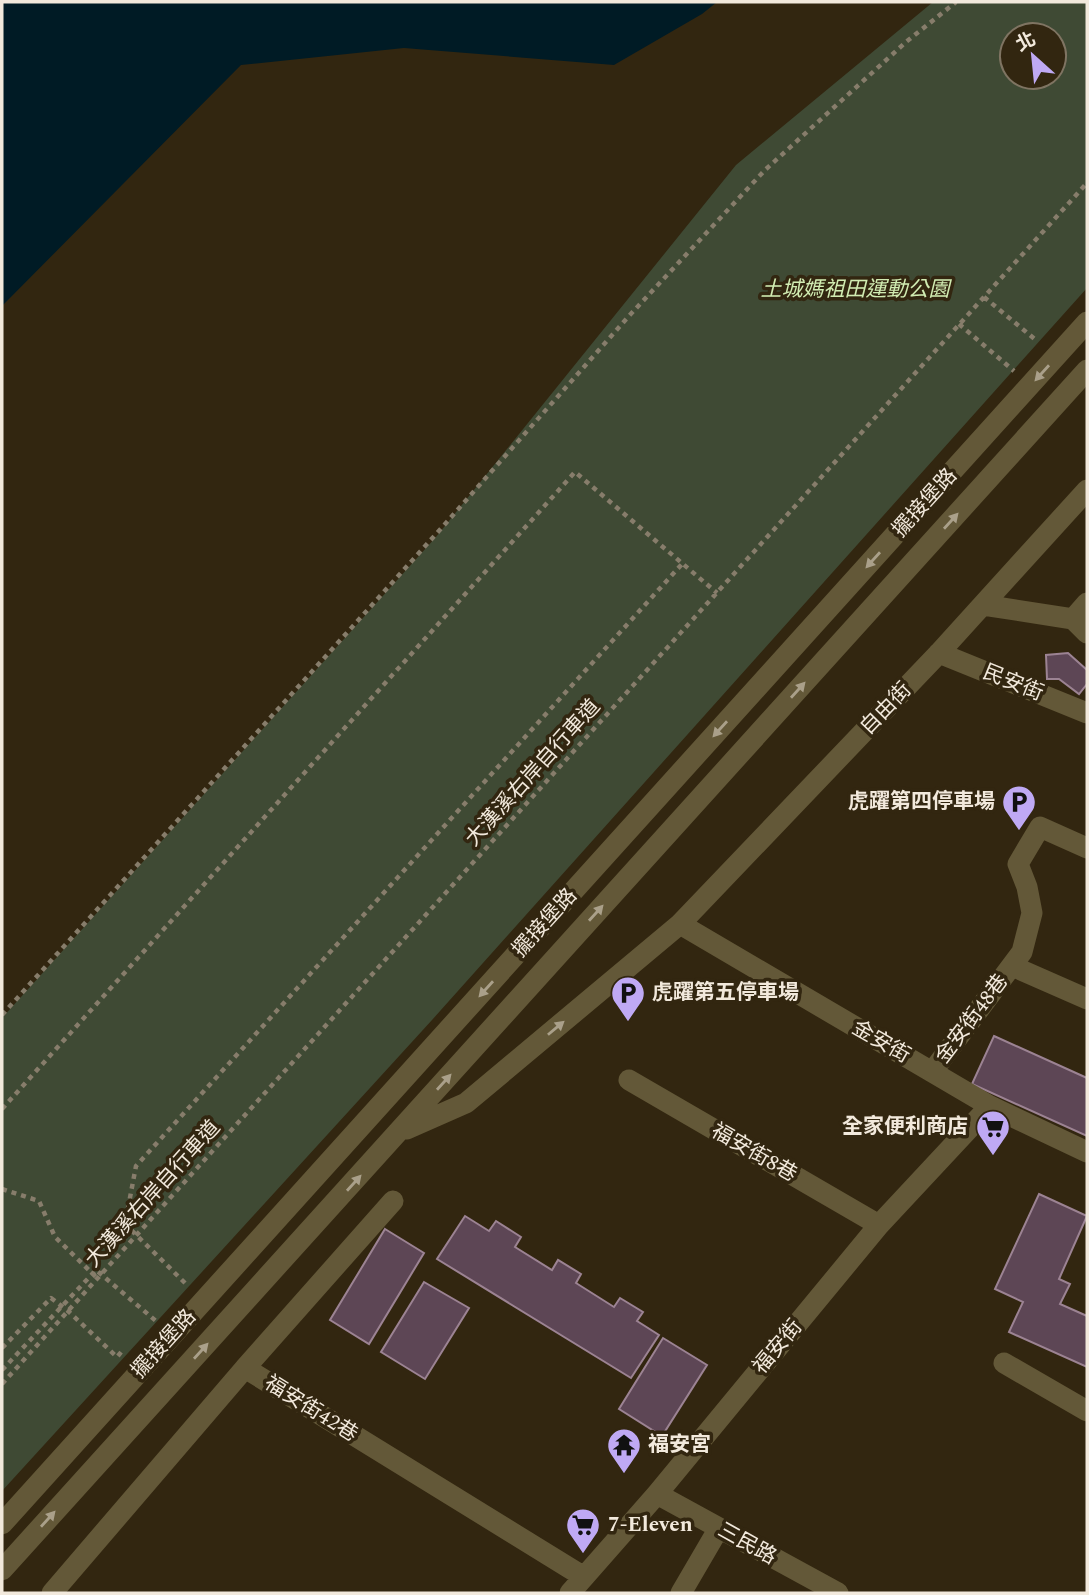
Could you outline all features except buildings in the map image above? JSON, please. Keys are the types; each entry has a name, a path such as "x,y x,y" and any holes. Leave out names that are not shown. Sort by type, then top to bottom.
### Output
{"street":[{"name":"擺接堡路","path":"2,1524 1087,322"},
{"name":"擺接堡路","path":"2,1570 1087,370"},
{"name":"自由街","path":"399,1133 466,1103 680,924 939,653 1087,490"},
{"path":"983,604 1080,626 1087,603"},
{"name":"民安街","path":"939,653 1087,713"},
{"name":"金安街48巷","path":"932,1072 1022,952 1032,914 1027,887 1018,864 1040,827 1087,848"},
{"name":"金安街","path":"680,924 990,1106 1087,1152"},
{"name":"金安街48巷","path":"1012,966 1087,999"},
{"name":"福安街8巷","path":"629,1080 879,1226"},
{"name":"福安街","path":"577,1585 657,1494 879,1226 990,1106"},
{"path":"245,1368 393,1201"},
{"path":"1004,1363 1087,1411"},
{"name":"福安街42巷","path":"62,1590 245,1368 577,1585"},
{"name":"三民路","path":"657,1494 838,1593"},
{"path":"681,1593 719,1528"}],"path":[{"path":"2,1015 628,317 756,180 906,42 956,2"},
{"name":"大漢溪右岸自行車道","path":"2,1384 1087,183"},
{"path":"984,296 1040,343"},
{"path":"959,324 1014,371"},
{"path":"2,1109 575,472 717,593"},
{"path":"186,1282 125,1224 136,1166 682,564"},
{"path":"2,1189 39,1201 54,1237 97,1279"},
{"path":"2,1370 96,1270 165,1328"},
{"path":"2,1349 51,1298 117,1357"}],"green space":[{"name":"土城媽祖田運動公園","path":"933,2 1087,2 1087,288 432,1020 2,1491 2,1018 436,537 736,165"}],"water":[{"path":"2,2 717,2 702,14 614,65 404,48 241,65 2,306"}],"place":[{"name":"虎躍第四停車場","path":"1019,832"},
{"name":"虎躍第五停車場","path":"628,1023"},
{"name":"全家便利商店","path":"993,1157"},
{"name":"福安宮","path":"624,1475"},
{"name":"7-Eleven","path":"583,1555"}]}
